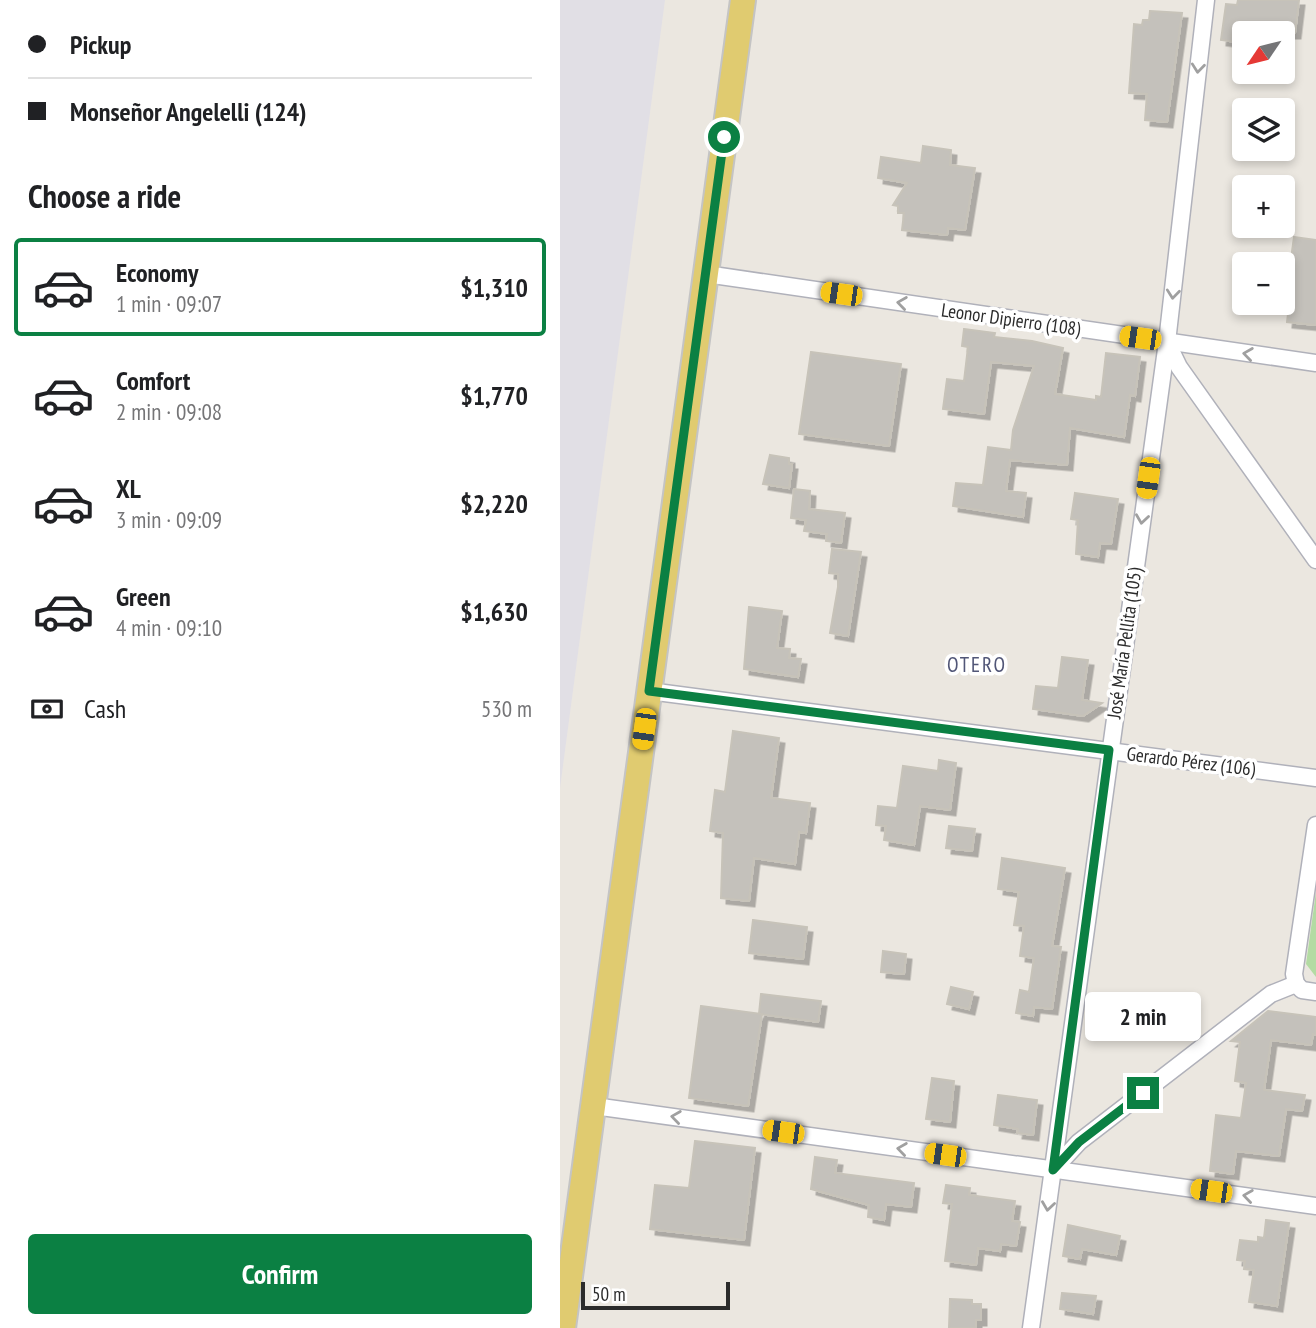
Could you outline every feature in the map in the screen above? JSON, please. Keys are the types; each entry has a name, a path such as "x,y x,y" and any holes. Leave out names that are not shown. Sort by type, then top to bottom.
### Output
{"main road":[{"path":"563,1328 743,0"}],"street":[{"name":"José María Pellita (105)","path":"1031,1328 1167,342 1206,0"},
{"name":"Leonor Dipierro (108)","path":"706,274 1316,363"},
{"path":"1167,342 1179,367 1316,561"},
{"name":"Gerardo Pérez (106)","path":"649,691 1316,778"},
{"path":"1316,825 1294,974 1296,984 1303,990 1316,992"},
{"path":"1053,1170 1079,1142 1271,994 1296,984"},
{"path":"594,1106 1316,1206"}],"shaded area":[{"path":"560,0 665,0 560,788"}],"green space":[{"path":"1316,892 1316,977 1306,964"}],"building":[{"path":"1238,0 1299,0 1295,33 1295,21 1232,21 1232,41 1221,40 1226,4 1237,5"},
{"path":"1150,11 1182,13 1167,122 1145,120 1147,94 1129,93 1134,24 1142,25 1143,20 1149,20"},
{"path":"923,146 951,150 950,165 975,168 965,230 948,228 947,235 902,230 904,213 898,213 898,206 893,205 907,183 878,178 881,157 921,163"},
{"path":"1295,237 1316,240 1316,325 1287,322 1288,315 1295,315 1295,252 1292,252"},
{"path":"964,329 995,333 994,337 1063,348 1055,394 1096,400 1096,396 1101,397 1106,353 1140,357 1135,396 1130,395 1124,437 1070,428 1067,465 1010,460 1006,491 1026,493 1023,517 953,506 956,483 983,485 988,447 1011,450 1013,430 1034,366 991,362 984,414 943,409 947,379 964,381 968,347 962,346"},
{"path":"811,352 901,364 889,446 799,434"},
{"path":"770,455 789,458 789,464 792,464 789,488 763,484"},
{"path":"794,489 810,491 809,509 845,513 841,543 826,541 827,534 804,531 806,520 791,518"},
{"path":"1075,493 1118,499 1111,544 1100,543 1098,557 1076,554 1078,520 1071,519"},
{"path":"832,549 861,552 848,636 830,633 838,587 838,574 829,573"},
{"path":"749,607 782,611 777,648 790,649 789,658 801,659 798,677 744,669"},
{"path":"1062,657 1088,660 1082,700 1102,703 1083,716 1033,709 1036,686 1058,688"},
{"path":"733,731 779,738 771,798 810,803 806,833 799,832 795,864 754,858 749,901 721,898 723,833 710,831 715,790 725,792"},
{"path":"939,760 956,763 950,810 920,806 914,845 884,840 886,826 876,825 878,806 897,808 903,766 938,771"},
{"path":"949,826 975,829 972,851 946,848"},
{"path":"1002,858 1065,868 1052,946 1061,947 1052,1009 1034,1007 1033,1016 1016,1013 1020,990 1029,992 1034,958 1020,956 1024,926 1014,925 1019,892 998,889"},
{"path":"753,920 807,927 803,959 749,953"},
{"path":"883,951 906,954 904,974 881,972"},
{"path":"951,987 973,992 969,1009 947,1004"},
{"path":"761,994 821,1001 818,1022 759,1014"},
{"path":"701,1006 762,1014 748,1106 689,1098"},
{"path":"1268,1011 1316,1017 1316,1035 1313,1034 1311,1045 1271,1040 1264,1090 1305,1095 1302,1111 1286,1109 1279,1156 1236,1151 1233,1174 1210,1171 1216,1115 1241,1118 1246,1083 1235,1081 1240,1042 1231,1041"},
{"path":"932,1078 954,1081 950,1122 926,1119"},
{"path":"998,1095 1037,1100 1033,1135 994,1125"},
{"path":"695,1141 755,1148 744,1240 650,1229 655,1185 689,1188"},
{"path":"815,1157 837,1160 835,1173 914,1183 911,1207 886,1204 884,1220 868,1217 869,1205 811,1189"},
{"path":"946,1185 970,1188 969,1195 1015,1201 1012,1221 1020,1222 1016,1246 1001,1244 1000,1251 978,1248 976,1265 945,1261 952,1204 943,1203"},
{"path":"1266,1220 1289,1223 1277,1306 1249,1302 1254,1270 1244,1269 1245,1261 1237,1260 1240,1240 1258,1242 1258,1237 1264,1238"},
{"path":"1068,1225 1120,1236 1116,1255 1082,1249 1080,1259 1063,1256"},
{"path":"1062,1293 1096,1296 1093,1314 1060,1309"},
{"path":"950,1299 972,1300 972,1304 981,1304 981,1320 976,1320 976,1328 949,1328"}],"district":[{"name":"OTERO","path":"977,665"}],"route":[{"path":"724,137 649,691 1109,750 1053,1170 1079,1142 1143,1093"}]}
